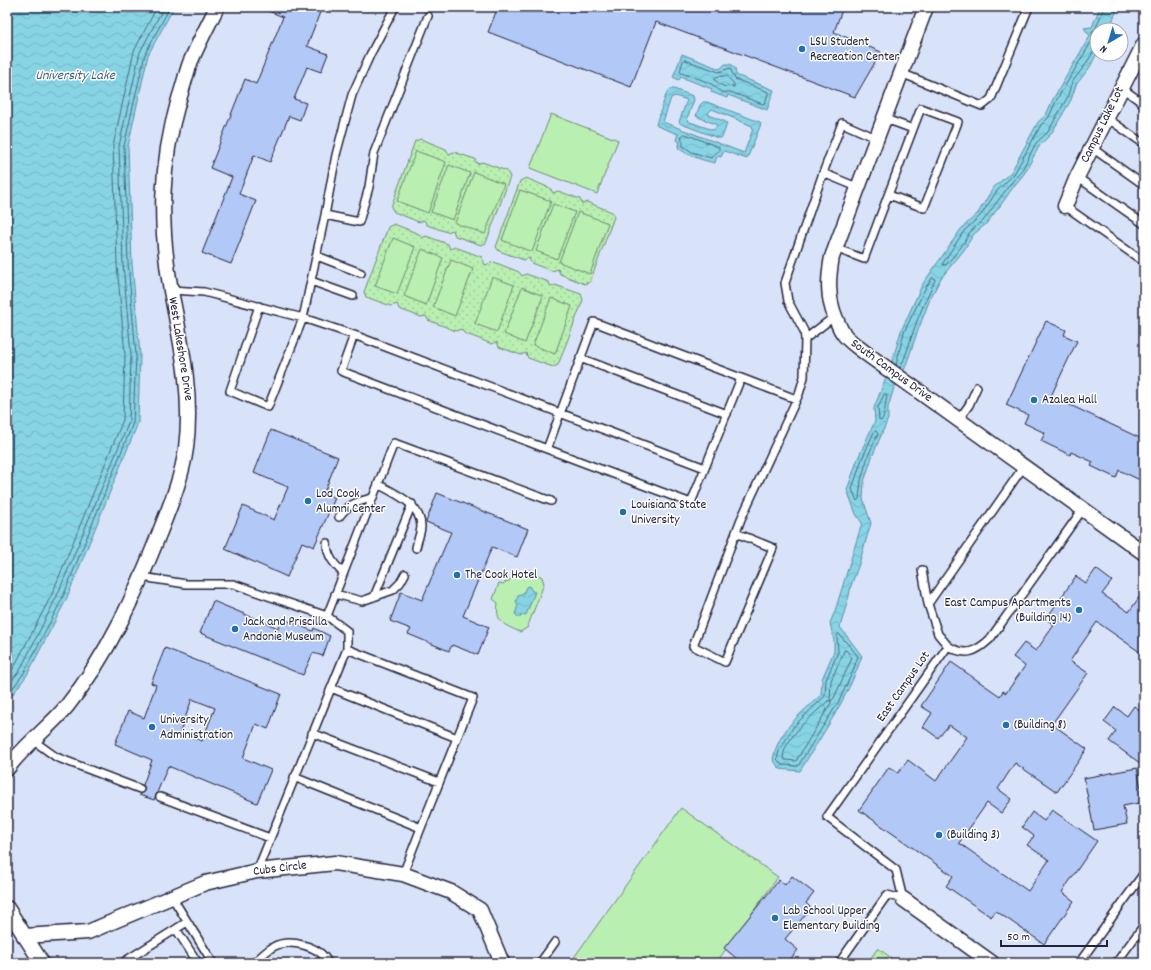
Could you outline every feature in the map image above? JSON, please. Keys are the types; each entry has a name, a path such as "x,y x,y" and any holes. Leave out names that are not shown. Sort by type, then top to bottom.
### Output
{"street":[{"name":"West Lakeshore Drive","path":"7,769 66,707 96,664 114,634 142,577 173,499 181,474 187,443 189,397 166,251 162,203 164,174 169,139 190,63 217,7"},
{"name":"South Campus Drive","path":"926,7 857,187 832,257 828,279 829,293 835,316 847,339 1144,553"},
{"name":"Campus Lake Lot","path":"1065,206 1077,177 1122,88 1140,61 1144,44"},
{"name":"Cubs Circle","path":"24,936 88,932 205,883 258,871 335,863 403,874 452,892 480,910 502,963"},
{"path":"903,899 992,963"},
{"path":"7,908 42,963"}],"lane":[{"path":"259,306 230,391 268,407 303,318 336,155 352,95 370,55 395,7"},
{"path":"901,73 982,106 991,100 1029,7"},
{"path":"325,215 359,222 369,187 374,153 428,16"},
{"path":"1122,88 1144,104"},
{"path":"835,248 864,259 921,108 958,122 924,208 889,195"},
{"path":"883,118 912,129"},
{"path":"1107,118 1144,144"},
{"path":"736,533 773,548 725,662 693,646 741,519 796,399 804,377 804,331 788,302 786,283 788,273 842,123 876,138"},
{"path":"1092,148 1144,185"},
{"path":"823,173 857,187"},
{"path":"1077,177 1144,224"},
{"path":"1065,206 1144,262"},
{"path":"316,256 361,273"},
{"path":"311,281 353,296"},
{"path":"171,290 204,292 303,318 354,335 705,468"},
{"path":"805,338 835,316"},
{"path":"547,449 594,322 796,399"},
{"path":"354,335 341,371 692,503 741,378"},
{"path":"580,358 727,414"},
{"path":"959,419 969,405 977,387"},
{"path":"327,616 394,443 551,501"},
{"path":"928,604 1024,466"},
{"path":"378,484 412,504 418,512 421,527 416,548"},
{"path":"339,517 344,510 357,502 372,498"},
{"path":"374,597 412,504"},
{"name":"East Campus Lot","path":"903,899 896,870 827,817 948,646 965,652 975,651 981,648 990,639 1083,509"},
{"path":"327,543 327,551 333,562 344,573"},
{"path":"922,570 928,604 938,634 948,646"},
{"path":"335,594 362,600 374,597 393,590 400,583 405,574"},
{"path":"142,577 186,584 233,584 327,616 347,631 347,649 294,777 258,871"},
{"path":"347,649 473,698 403,874"},
{"path":"331,688 457,738"},
{"path":"312,733 439,782"},
{"path":"34,741 56,757 140,789"},
{"path":"294,777 421,828"},
{"path":"160,797 270,838"},
{"path":"1079,963 1144,874"},
{"path":"839,963 886,895 903,899"},
{"path":"172,897 213,963"},
{"path":"122,963 187,922"},
{"path":"1116,963 1144,925"},
{"path":"176,929 196,960 191,963"},
{"path":"540,963 555,942"},
{"path":"254,963 274,947 283,944 302,944 317,951 326,959 328,963"}],"shaded area":[{"name":"Louisiana State University","path":"174,7 1144,7 1144,963 7,963 7,702 27,675 138,423 140,355 132,263 128,146 148,55"}],"green space":[{"path":"551,114 618,140 597,194 530,168"},
{"path":"421,139 446,149 449,154 454,152 475,159 477,164 482,162 507,171 510,177 486,243 481,245 455,236 453,230 447,232 427,225 424,220 419,222 394,212 391,207 415,141"},
{"path":"416,151 446,162 428,213 397,201"},
{"path":"449,165 470,173 453,220 431,212"},
{"path":"474,172 504,184 485,234 455,223"},
{"path":"526,178 550,188 553,193 558,191 580,199 582,204 587,202 612,212 614,217 590,282 585,284 560,274 558,269 552,271 531,263 529,258 524,260 499,251 496,247 520,181"},
{"path":"520,190 551,201 532,252 502,240"},
{"path":"553,204 575,212 557,259 536,251"},
{"path":"578,212 608,223 590,274 559,262"},
{"path":"394,224 419,234 422,238 426,236 448,244 450,249 455,247 482,257 485,265 494,262 519,272 522,276 526,274 549,282 551,287 555,285 581,294 583,300 558,365 553,367 528,358 526,353 521,355 499,347 497,342 492,344 464,333 461,329 456,331 428,320 426,316 421,317 399,309 397,304 391,306 366,297 364,292 388,227"},
{"path":"393,238 415,247 397,294 375,286"},
{"path":"422,249 443,258 426,305 404,296"},
{"path":"451,260 473,269 455,316 433,307"},
{"path":"492,277 514,285 497,332 475,324"},
{"path":"522,287 543,296 525,343 504,334"},
{"path":"551,298 572,306 555,354 533,345"},
{"path":"529,570 542,577 544,584 527,628 520,632 505,625 499,619 497,609 498,603 493,599 499,583 503,584 520,572"},
{"path":"681,808 778,877 716,963 570,963"},
{"path":"878,948 898,963 867,963"}],"water":[{"name":"University Lake","path":"7,7 174,7 148,55 128,146 132,263 140,355 138,423 66,600 27,675 7,702"},
{"path":"1100,7 1118,7 1112,22 1094,22"},
{"path":"1089,27 1089,35 1084,28"},
{"path":"1089,38 1089,62 1092,62 1076,85 1071,100 1051,134 1040,145 1024,174 1000,206 986,224 973,235 964,250 941,278 930,299 905,368 894,388 888,407 888,419 872,457 864,482 863,499 871,523 840,627 862,656 850,686 842,701 800,771 780,769 773,760 779,741 791,724 821,695 822,679 834,651 834,641 830,623 862,523 856,514 847,490 858,458 875,421 874,408 892,362 901,331 922,285 961,229 978,213 993,188 1011,172 1038,122 1046,115 1053,99"},
{"path":"682,54 720,69 725,64 731,64 735,68 736,75 774,90 767,110 728,95 727,98 711,92 712,89 681,77 679,80 673,77"},
{"path":"670,89 674,89 693,96 694,100 687,119 690,122 713,130 717,125 696,116 700,105 703,102 707,102 760,122 761,124 747,159 724,151 721,157 717,156 715,163 695,157 678,148 680,142 676,140 678,134 657,126 656,124 667,92","holes":["675,96 687,100 679,122 681,124 721,138 727,124 726,122 708,115 712,109 752,126 753,129 744,153 663,122 671,98"]},
{"path":"529,586 532,591 535,592 526,615 522,614 521,617 518,617 515,614 518,605 516,601 518,596 523,594 526,587"}],"building":[{"path":"259,7 322,7 307,46 328,54 321,72 307,67 294,99 306,103 300,120 289,116 270,162 254,155 239,194 256,201 231,264 202,253 232,177 210,168 245,79 256,84 283,17"},
{"name":"LSU Student Recreation Center","path":"498,7 843,7 834,32 881,52 855,97 656,22 631,87 488,32"},
{"name":"Azalea Hall","path":"1046,321 1066,330 1064,335 1077,341 1051,396 1144,440 1144,482 1119,470 1116,478 1091,466 1093,462 1071,452 1070,455 1041,441 1045,433 1024,423 1028,415 1006,405"},
{"name":"Lod Cook Alumni Center","path":"271,430 338,457 324,493 335,498 314,547 302,542 287,577 225,549 243,506 274,520 288,487 254,473"},
{"name":"The Cook Hotel","path":"437,493 528,529 517,557 492,547 463,616 489,627 478,655 452,645 449,651 408,634 411,629 390,621 401,592 422,600 451,532 426,522"},
{"path":"1096,569 1112,581 1102,594 1129,612 1144,590 1144,655 1097,622 1070,661 1088,673 1052,724 1087,749 1057,792 1015,763 998,789 1012,799 1001,813 987,803 959,843 1028,891 1049,860 1027,845 1034,836 1022,827 1032,812 1044,821 1052,810 1097,841 1062,892 1074,901 1044,944 996,911 991,917 946,886 953,876 859,810 889,767 898,773 908,760 936,781 967,737 949,725 938,738 923,727 932,713 921,706 951,662 1000,696 1003,691 1006,693 1025,666 1013,657 1024,643 1036,651 1054,625 1046,619 1076,576 1086,583"},
{"path":"213,601 278,628 281,618 313,631 314,628 330,636 323,656 313,653 303,675 200,633"},
{"name":"University Administration","path":"165,648 281,694 268,729 256,724 243,758 271,770 257,803 168,766 154,800 139,795 144,791 145,788 143,785 152,760 115,744 128,711 144,718 156,685 151,683","holes":["192,699 215,708 202,741 180,732"]},
{"path":"1134,706 1144,713 1144,766 1109,741 1116,731 1104,722 1115,707 1127,716"},
{"path":"1137,768 1144,802 1123,806 1127,824 1094,830 1084,778"},
{"name":"Lab School Upper Elementary Building","path":"792,876 814,893 806,903 811,908 785,939 798,950 787,963 742,963 724,948 779,880 785,885"}],"place":[{"name":"LSU Student Recreation Center","path":"802,49"},
{"name":"Azalea Hall","path":"1034,400"},
{"name":"Lod Cook Alumni Center","path":"308,501"},
{"name":"Louisiana State University","path":"623,512"},
{"name":"The Cook Hotel","path":"457,575"},
{"name":"East Campus Apartments (Building 14)","path":"1079,610"},
{"name":"Jack and Priscilla Andonie Museum","path":"235,629"},
{"name":"(Building 8)","path":"1006,725"},
{"name":"University Administration","path":"152,727"},
{"name":"(Building 3)","path":"939,835"},
{"name":"Lab School Upper Elementary Building","path":"775,918"}]}
